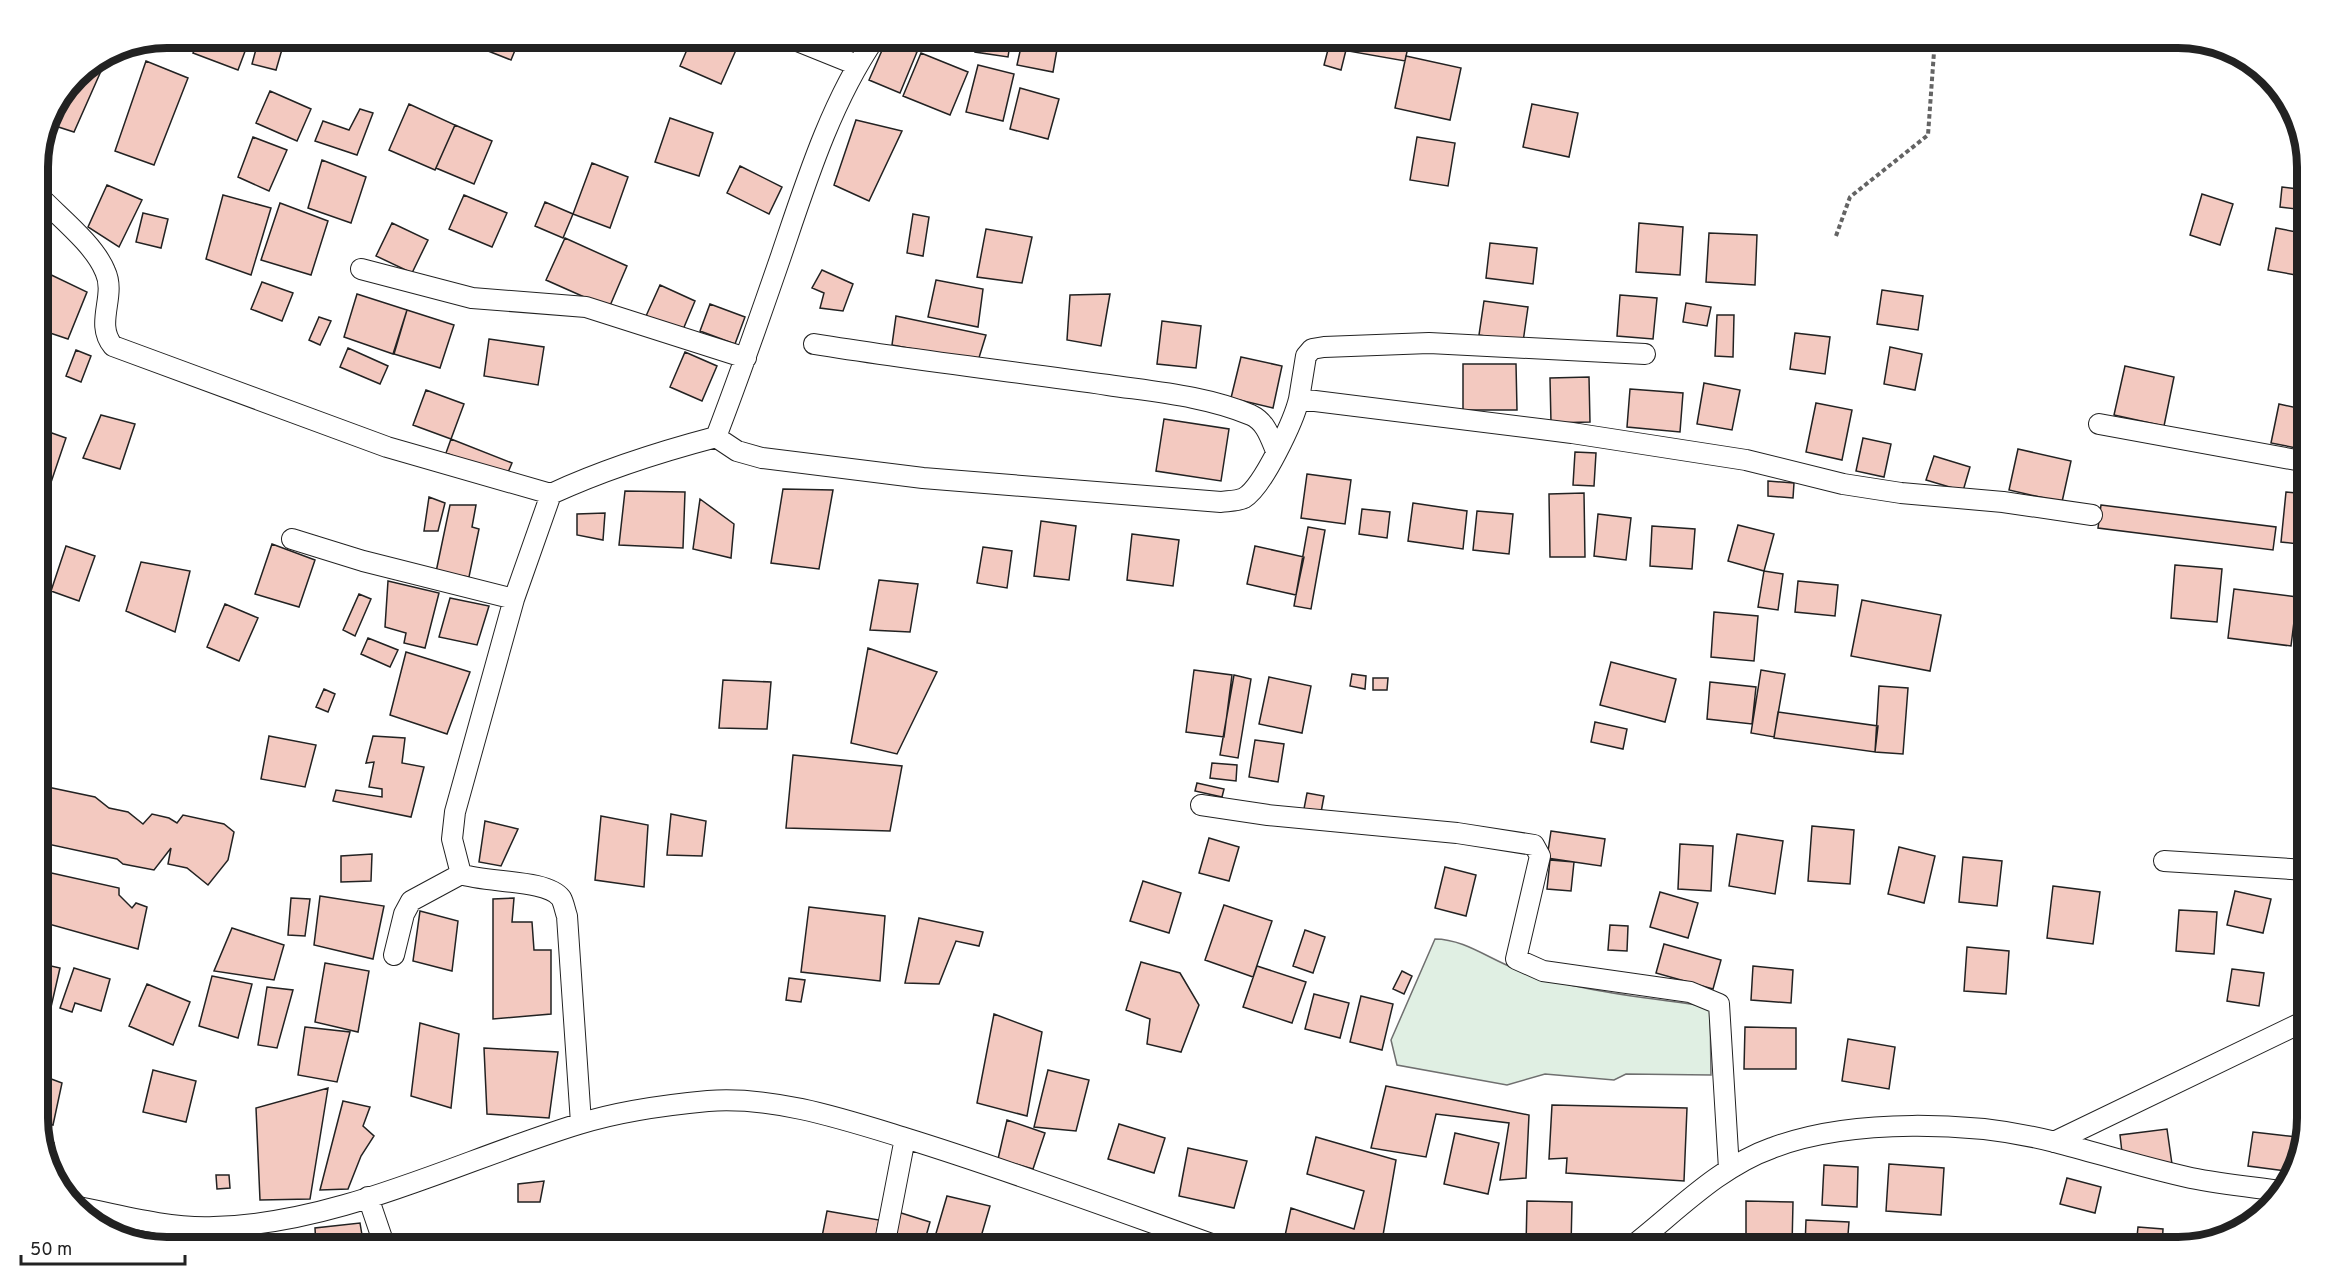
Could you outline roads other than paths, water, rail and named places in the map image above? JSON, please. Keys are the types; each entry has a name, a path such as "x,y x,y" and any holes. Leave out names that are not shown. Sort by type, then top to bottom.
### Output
{"street":[{"path":"815,48 857,65"},
{"path":"716,437 746,358 807,179 857,65 868,48"},
{"path":"48,205 92,251 106,271 109,284 104,328 106,338 113,346 387,447 551,494 640,457 716,437 737,451 774,460 923,478 1221,502 1244,498 1259,481 1294,420 1306,356 1312,349 1429,343 1645,354"},
{"path":"361,270 472,298 586,308 746,358"},
{"path":"814,344 1203,400 1252,415 1261,422 1276,451"},
{"path":"1299,399 1572,433 1746,460 1843,484 1901,494 2003,502 2092,514"},
{"path":"2099,424 2297,460"},
{"path":"461,874 452,839 456,812 514,599 551,494"},
{"path":"292,539 363,561 514,599"},
{"path":"1201,805 1268,815 1457,833 1534,845 1540,856 1516,959 1543,971 1690,992 1719,1004 1729,1169"},
{"path":"2164,861 2297,869"},
{"path":"394,955 404,914 411,901 461,874 474,878 544,887 560,897 567,916 581,1123"},
{"path":"2054,1142 2297,1025"},
{"path":"92,1210 138,1219 212,1228 258,1224 368,1197 581,1123 651,1107 712,1101 758,1104 825,1114 982,1161 1190,1237"},
{"path":"1645,1237 1729,1169 1770,1148 1823,1133 1942,1126 2054,1142 2113,1160 2193,1178 2272,1190"},
{"path":"886,1237 905,1138"},
{"path":"368,1197 381,1237"},
{"path":"211,1237 212,1228"}]}
